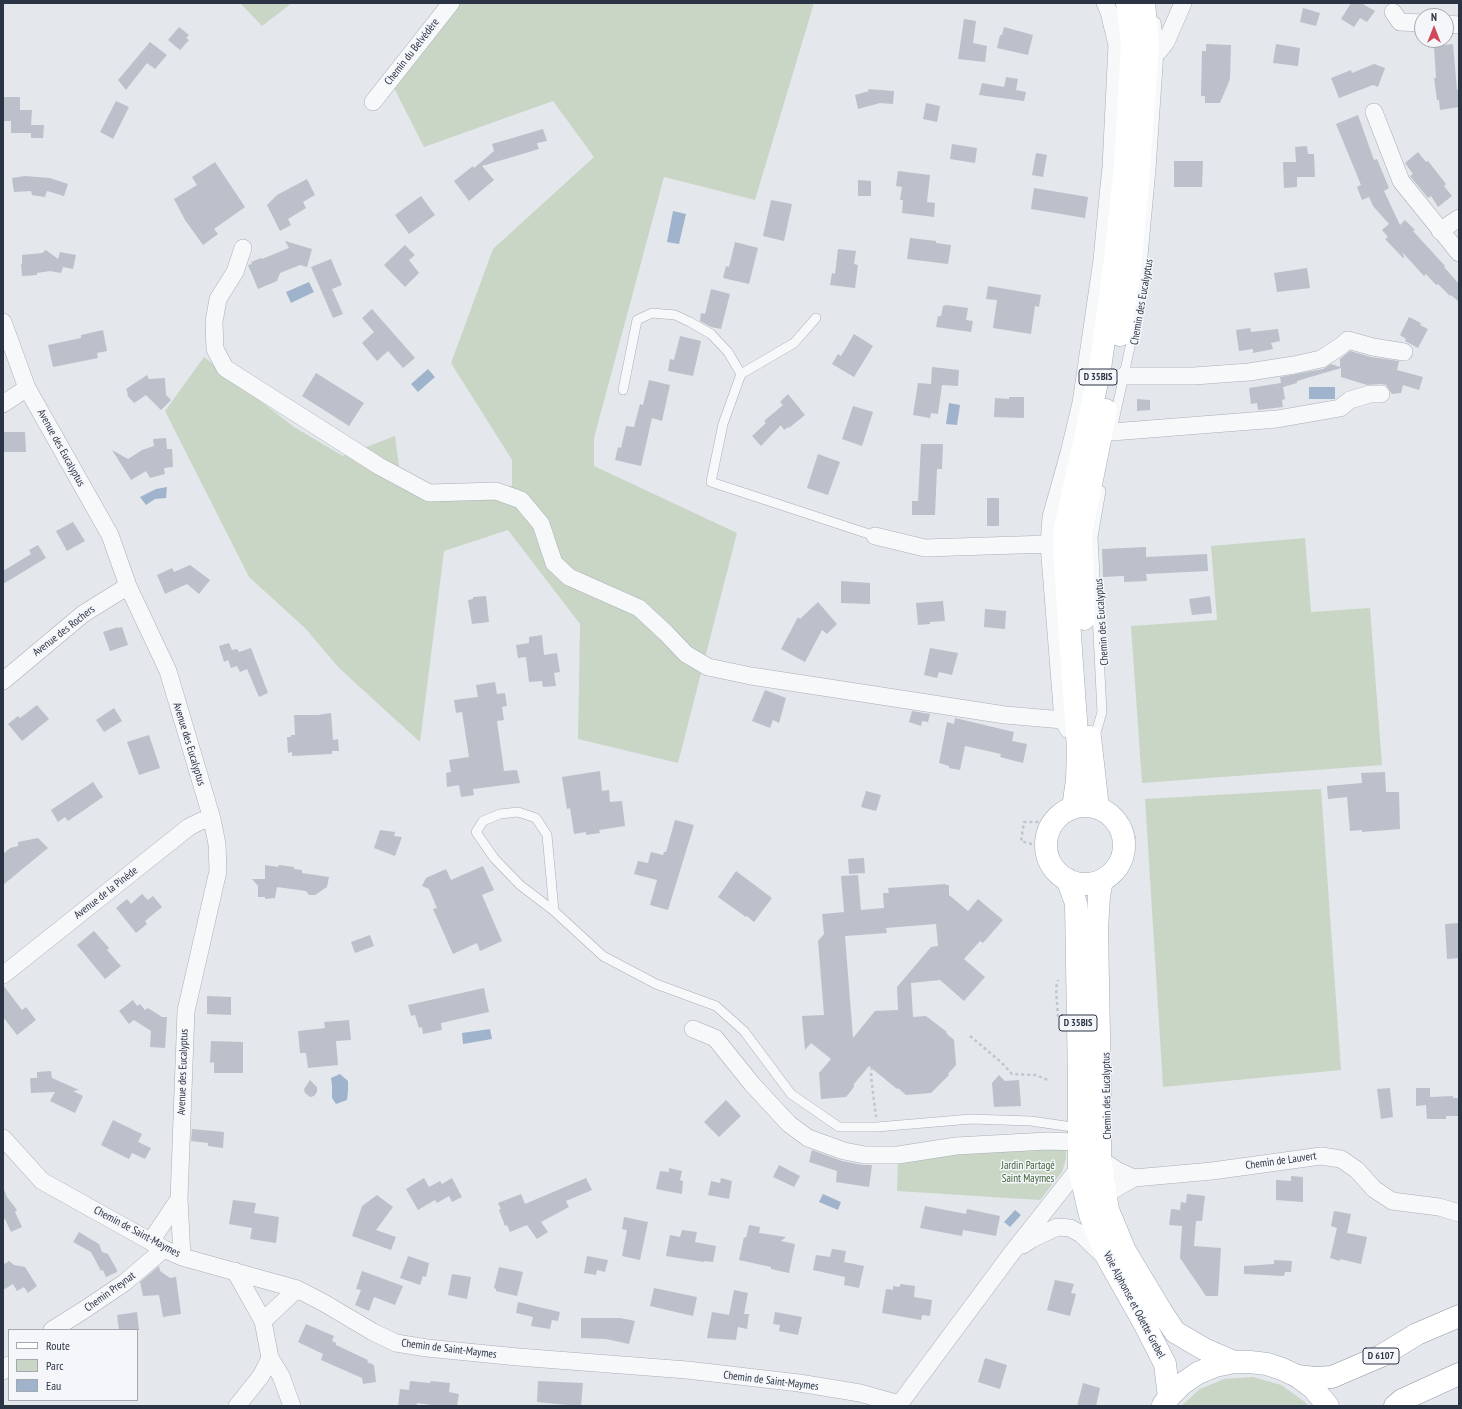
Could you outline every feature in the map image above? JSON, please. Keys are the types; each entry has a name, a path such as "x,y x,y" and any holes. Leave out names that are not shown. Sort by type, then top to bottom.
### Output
{"main road":[{"name":"Chemin des Eucalyptus","path":"1105,804 1085,749 1065,564 1064,533 1100,369 1115,260 1124,167 1132,44 1127,3"},
{"name":"Chemin des Eucalyptus","path":"1065,806 1078,780 1085,749 1081,534 1098,457 1126,300 1131,260 1148,44 1149,7"},
{"path":"1105,804 1110,814 1118,824 1123,836 1124,849 1120,861 1108,882 1078,883 1061,879 1049,860 1046,848 1047,835 1052,823 1061,814 1065,806 1105,804"},
{"name":"D 35BIS","path":"1061,879 1076,903 1079,1168"},
{"name":"Chemin des Eucalyptus","path":"1104,1195 1100,1158 1097,929 1098,896 1108,882"},
{"name":"Voie Alphonse et Odette Grebel","path":"1079,1168 1090,1215 1108,1260 1143,1321 1165,1364 1165,1401"},
{"name":"D 35BIS","path":"1104,1195 1108,1210 1125,1251 1175,1332 1204,1349 1234,1362"},
{"name":"D 6107","path":"1297,1376 1316,1378 1332,1377 1381,1356 1417,1334 1459,1316"},
{"path":"1165,1401 1182,1384 1198,1373 1215,1366 1234,1362 1250,1362 1267,1364 1297,1376 1313,1388 1328,1406"},
{"path":"1395,1406 1402,1400 1459,1374"}],"street":[{"name":"Chemin du Belvédère","path":"373,102 451,3"},
{"name":"Chemin des Eucalyptus","path":"1085,749 1063,720 1049,544 1052,517 1081,402 1102,260 1111,167 1117,45 1109,12 1105,3"},
{"name":"Chemin des Eucalyptus","path":"1159,51 1166,42 1183,3"},
{"path":"1393,12 1400,22 1414,23"},
{"path":"1374,112 1400,181 1459,253"},
{"path":"1440,231 1459,218"},
{"path":"243,248 235,272 218,299 214,322 215,350 225,368 379,466 429,493 496,491 521,500 541,524 554,563 569,577 639,608 686,654 708,667 751,676 1005,715 1063,720"},
{"name":"Avenue des Eucalyptus","path":"3,322 27,388 110,535 128,586 168,671 212,819 217,844 218,871 186,1011 179,1199 182,1257"},
{"path":"1124,376 1194,376 1249,372 1294,365 1321,359 1348,340 1373,347 1404,352"},
{"path":"3,404 27,388"},
{"path":"1111,436 1122,432 1277,419 1340,408 1350,400 1370,394 1381,394"},
{"path":"875,536 925,548 1049,544"},
{"name":"Avenue des Rochers","path":"3,681 83,614 128,586"},
{"name":"Avenue de la Pinède","path":"3,975 188,827 201,821 212,819"},
{"path":"693,1029 715,1038 752,1084 789,1124 808,1138 844,1151 865,1155 898,1155 956,1146 1047,1141 1079,1135"},
{"name":"Chemin de Saint-Maymes","path":"3,1138 42,1181 157,1245 182,1257 297,1289 373,1332 396,1343 434,1349 687,1370 799,1383 860,1393 899,1405"},
{"name":"Chemin de Lauvert","path":"1104,1195 1134,1178 1212,1171 1321,1156 1341,1158 1357,1170 1374,1189 1392,1201 1439,1207 1459,1213"},
{"path":"1100,1158 1118,1171 1134,1178"},
{"path":"899,1405 1011,1254 1079,1168"},
{"path":"157,1245 179,1199"},
{"path":"1011,1254 1032,1239 1057,1227 1070,1228 1081,1234 1108,1260"},
{"name":"Chemin Preynat","path":"54,1329 124,1283 157,1245"},
{"path":"235,1271 263,1321 270,1358 281,1376 292,1406"},
{"path":"263,1321 297,1289"},
{"path":"237,1406 261,1376 270,1358"}],"lane":[{"name":"Chemin des Eucalyptus","path":"1111,436 1138,310 1151,169 1159,42 1149,7"},
{"path":"623,390 637,320 652,314 675,315 711,334 728,352 741,374"},
{"path":"816,318 794,343 741,374 723,424 711,482 875,536"},
{"name":"Chemin des Eucalyptus","path":"1085,749 1102,712 1093,537 1102,485"},
{"path":"554,911 547,835 536,818 518,812 500,814 483,821 476,832 494,858 520,885 554,911 603,956 656,984 716,1006 744,1031 791,1094 839,1127 877,1127 971,1119 1031,1121 1079,1135"}],"path":[{"path":"1105,804 1130,823 1135,838 1134,851 1126,873 1108,882"},
{"path":"1061,879 1045,867 1035,845 1020,841 1024,822 1037,822 1046,819 1065,806"},
{"path":"1058,1018 1056,988 1060,975"},
{"path":"970,1036 1001,1062 1012,1074 1036,1075 1050,1081"},
{"path":"872,1067 871,1076 877,1127"}],"green space":[{"path":"240,3 292,3 262,26"},
{"path":"459,3 814,3 755,200 664,177 594,438 594,466 737,533 678,763 578,739 580,624 508,530 444,551 420,742 339,668 305,628 249,577 165,411 204,357 294,427 343,456 395,436 402,488 512,486 512,460 451,363 493,249 594,157 553,101 424,147 394,88"},
{"path":"1305,538 1311,612 1370,608 1382,765 1142,783 1131,626 1217,620 1211,546"},
{"path":"1321,789 1341,1070 1163,1087 1145,799"},
{"name":"Jardin Partagé Saint Maymes","path":"1066,1146 1066,1159 1062,1172 1040,1200 897,1191 898,1159 944,1153"},
{"path":"1253,1377 1281,1385 1305,1402 1308,1406 1181,1406 1200,1389 1224,1379"}],"water":[{"path":"673,211 686,214 679,244 667,242"},
{"path":"309,282 314,292 291,303 286,292"},
{"path":"428,369 435,377 418,392 411,384"},
{"path":"1309,387 1335,387 1335,399 1309,399"},
{"path":"949,403 960,405 957,425 946,424"},
{"path":"167,487 166,498 155,499 146,505 140,497 156,489"},
{"path":"490,1029 492,1039 463,1044 462,1033"},
{"path":"340,1074 348,1081 347,1100 336,1104 332,1098 331,1078"},
{"path":"823,1194 841,1202 838,1210 819,1202"},
{"path":"1015,1210 1021,1215 1010,1227 1004,1222"}],"building":[{"path":"1351,3 1361,3 1375,11 1367,22 1360,18 1354,27 1341,19"},
{"path":"1303,8 1320,13 1316,26 1300,22"},
{"path":"964,19 976,21 973,43 987,46 985,62 958,59"},
{"path":"179,27 189,35 186,38 189,40 180,50 168,40"},
{"path":"1004,27 1033,35 1028,55 997,48 1000,35 1002,35"},
{"path":"150,42 167,55 155,69 147,63 126,90 118,80"},
{"path":"1206,44 1231,45 1230,79 1220,103 1205,103 1205,96 1201,96 1202,51 1206,51"},
{"path":"1276,44 1300,48 1298,66 1273,63"},
{"path":"1434,48 1453,48 1457,90 1459,89 1459,107 1440,110 1434,78 1436,78"},
{"path":"1374,64 1385,68 1378,87 1373,85 1339,98 1331,78 1351,70 1352,73"},
{"path":"1006,77 1018,79 1016,90 1026,92 1024,101 979,95 982,83 1004,87"},
{"path":"868,89 894,91 893,104 880,103 858,109 855,95 869,91"},
{"path":"3,97 20,97 20,110 32,110 31,125 44,125 43,138 31,138 31,133 11,133 11,121 3,121"},
{"path":"116,101 129,107 113,139 100,132"},
{"path":"926,103 940,106 937,122 923,119"},
{"path":"1358,115 1374,160 1377,159 1389,188 1384,191 1400,225 1405,220 1415,230 1413,231 1445,266 1444,267 1459,284 1459,302 1451,295 1450,296 1438,284 1436,285 1426,274 1424,276 1403,253 1404,259 1385,239 1388,237 1382,230 1389,224 1373,206 1369,197 1362,200 1357,187 1361,185 1336,124"},
{"path":"543,129 547,141 537,143 539,149 482,166 494,180 469,201 454,181 473,166 474,168 494,151 492,144"},
{"path":"952,144 977,148 975,163 950,159"},
{"path":"1307,146 1308,154 1314,154 1315,177 1297,177 1297,187 1284,188 1283,162 1296,162 1295,147"},
{"path":"1418,152 1426,162 1428,161 1446,184 1444,186 1452,196 1438,207 1431,196 1428,198 1410,176 1413,174 1405,163"},
{"path":"1036,153 1047,155 1043,177 1032,175"},
{"path":"1174,161 1203,161 1202,187 1174,187"},
{"path":"215,162 245,207 214,229 218,234 203,245 185,220 174,199 197,185 192,177"},
{"path":"898,171 930,175 927,202 935,203 934,217 902,213 903,200 900,200 902,187 896,186"},
{"path":"25,176 50,178 68,184 64,196 47,191 45,197 32,195 31,191 14,192 12,178"},
{"path":"307,179 315,195 303,202 306,208 288,219 291,225 280,231 267,205 277,195"},
{"path":"858,180 871,181 871,196 858,196"},
{"path":"1034,188 1088,197 1085,218 1031,209"},
{"path":"421,196 435,215 409,234 395,215"},
{"path":"771,200 792,204 784,241 763,236"},
{"path":"910,238 936,241 936,243 951,245 948,264 907,259"},
{"path":"285,241 312,249 307,267 300,265 280,273 277,281 258,289 248,265 252,264 251,262 289,248"},
{"path":"735,242 758,248 749,284 723,278 726,266 729,267"},
{"path":"405,245 415,255 409,260 419,273 405,287 384,265"},
{"path":"838,249 856,251 854,264 858,265 855,288 830,285 832,273 835,274"},
{"path":"46,250 58,259 60,252 76,255 73,269 63,267 61,273 50,271 37,273 37,275 22,276 22,255 42,253"},
{"path":"331,259 342,285 332,289 343,314 333,318 311,267"},
{"path":"1307,268 1310,288 1277,292 1274,273"},
{"path":"988,286 1041,295 1039,307 1035,306 1031,334 993,328 997,300 986,299"},
{"path":"711,289 730,294 721,329 711,327 700,321 701,313 705,314"},
{"path":"946,305 968,308 966,320 973,321 971,332 936,327 938,316 941,316 943,306"},
{"path":"372,309 415,358 403,368 388,351 377,361 362,343 374,332 362,318"},
{"path":"1409,317 1421,323 1420,325 1428,329 1418,348 1405,341 1406,339 1400,335"},
{"path":"1250,328 1251,332 1278,329 1280,341 1271,343 1273,349 1253,353 1253,349 1239,351 1236,330"},
{"path":"103,330 107,351 97,353 98,358 53,367 48,345 81,338 81,335"},
{"path":"854,334 873,346 854,377 832,364 838,354 841,356"},
{"path":"680,336 701,341 693,376 668,371 670,359 674,360"},
{"path":"1350,351 1371,357 1399,361 1397,370 1423,377 1419,390 1403,385 1401,393 1392,394 1386,385 1367,385 1341,377 1341,368 1297,381 1297,383 1283,387 1285,399 1282,400 1283,407 1258,410 1257,403 1251,404 1249,388 1281,383 1280,377 1323,369 1331,364 1340,367 1340,359"},
{"path":"932,367 959,370 958,386 942,385 938,414 931,413 930,418 913,415 918,383 931,384"},
{"path":"316,373 364,403 349,426 302,396"},
{"path":"147,375 149,379 165,378 166,395 171,400 161,410 146,395 134,403 127,395 126,389"},
{"path":"649,380 670,385 662,421 652,418 641,466 615,460 618,447 621,448 626,426 634,427 640,404 643,405"},
{"path":"788,394 805,415 789,428 788,427 784,430 781,425 761,446 752,436 766,423 764,421 783,405 780,402"},
{"path":"1009,397 1024,397 1024,418 994,417 995,398 1009,399"},
{"path":"1137,399 1150,400 1150,410 1137,411"},
{"path":"853,406 873,412 862,446 842,439"},
{"path":"3,432 25,432 26,452 3,452"},
{"path":"166,438 167,449 172,449 173,467 164,468 165,474 150,478 146,471 131,480 112,450 128,459 142,450 154,446 153,439"},
{"path":"921,444 943,444 942,469 937,469 935,515 912,515 912,501 918,501"},
{"path":"818,454 840,462 828,495 807,488"},
{"path":"987,498 999,498 999,526 987,526"},
{"path":"73,522 85,541 67,551 56,531"},
{"path":"38,545 46,558 3,584 3,571 31,554 29,550"},
{"path":"1146,547 1146,557 1207,554 1208,571 1146,574 1147,581 1124,582 1124,576 1103,577 1102,549"},
{"path":"190,565 210,580 199,594 187,584 165,594 157,575 172,568 174,572"},
{"path":"841,581 870,583 870,604 841,603"},
{"path":"486,596 489,622 472,624 468,600 473,599 473,597"},
{"path":"1210,596 1212,613 1192,615 1189,599"},
{"path":"943,601 945,621 930,622 930,624 918,625 916,603"},
{"path":"818,602 837,624 827,634 822,630 805,662 781,649 798,617 800,619"},
{"path":"985,609 1006,611 1005,629 984,627"},
{"path":"122,627 128,645 110,651 103,632"},
{"path":"542,635 544,655 557,653 560,672 554,673 556,686 543,687 542,681 529,682 526,657 518,658 516,645 529,643 529,637"},
{"path":"229,643 232,650 237,649 239,652 251,648 268,693 259,697 247,669 240,672 237,666 231,668 228,660 224,662 219,646"},
{"path":"930,648 958,653 952,675 939,672 937,678 924,675"},
{"path":"495,682 497,694 505,693 507,706 502,707 504,720 497,721 504,771 517,770 520,783 473,789 474,795 461,797 459,785 447,787 446,773 451,772 449,760 469,757 462,712 456,713 454,700 478,697 476,685"},
{"path":"765,690 786,698 779,723 773,720 770,728 752,721"},
{"path":"37,705 49,719 22,741 8,724 18,716 20,718"},
{"path":"114,708 122,721 104,732 96,720"},
{"path":"912,711 930,714 928,722 922,721 921,726 909,722"},
{"path":"331,713 333,740 338,739 339,751 332,751 332,754 292,756 292,752 288,753 287,737 295,735 294,715 318,715"},
{"path":"955,718 1014,732 1012,741 1027,744 1023,763 1000,757 1001,754 965,746 960,770 949,768 949,766 939,763 947,722 954,724"},
{"path":"149,735 160,768 139,775 127,742"},
{"path":"600,771 602,791 609,790 610,802 622,801 625,826 599,830 600,833 586,835 586,832 574,834 570,808 567,809 562,777"},
{"path":"1385,772 1386,792 1399,792 1400,829 1362,832 1362,830 1350,831 1347,797 1328,799 1327,786 1362,783 1361,773"},
{"path":"93,782 103,797 68,821 65,817 58,822 51,810"},
{"path":"866,791 881,795 876,811 861,807"},
{"path":"675,820 694,825 668,910 650,905 657,880 634,874 638,861 648,863 651,852 663,855 664,852 666,852"},
{"path":"380,830 395,832 394,836 402,837 395,856 374,848"},
{"path":"38,838 48,848 3,885 3,854 10,848 18,846 18,842"},
{"path":"864,858 865,873 849,874 848,859"},
{"path":"265,865 294,867 294,869 302,870 302,873 329,877 327,887 315,895 309,895 306,891 277,887 275,898 265,899 265,897 258,897 258,886 252,879 265,879"},
{"path":"483,866 494,890 482,895 502,941 480,951 477,943 453,954 433,909 437,908 429,889 422,886 426,878 446,869 451,880"},
{"path":"736,871 772,898 754,922 718,897"},
{"path":"858,875 861,910 884,908 883,893 889,893 888,888 946,884 949,885 949,895 968,911 978,899 1003,920 983,943 980,941 964,959 985,977 964,1001 940,980 911,983 913,1017 926,1016 947,1032 946,1033 954,1040 956,1065 948,1074 949,1075 931,1093 906,1095 869,1066 854,1084 854,1087 846,1097 821,1099 819,1073 831,1059 811,1043 805,1050 802,1016 824,1015 818,941 824,934 822,914 844,912 841,876","holes":["936,924 938,946 931,947 897,987 898,1010 875,1011 853,1038 845,936 887,933 886,928"]},
{"path":"142,894 148,900 153,896 162,907 145,921 147,924 136,933 116,908 127,899 131,904"},
{"path":"1459,923 1459,958 1447,959 1445,924"},
{"path":"94,931 109,948 107,950 121,966 105,979 77,945"},
{"path":"370,935 374,946 355,953 351,942"},
{"path":"3,985 22,1010 26,1007 36,1020 17,1035 3,1017"},
{"path":"484,988 489,1012 441,1023 442,1030 423,1034 422,1027 419,1028 415,1015 411,1016 408,1005"},
{"path":"207,996 231,997 231,1015 207,1014"},
{"path":"133,1000 137,1006 140,1004 145,1010 148,1008 162,1017 167,1017 165,1048 150,1047 151,1031 134,1020 129,1024 119,1011"},
{"path":"349,1020 351,1040 336,1041 338,1065 308,1068 306,1053 300,1053 298,1031 325,1028 324,1022"},
{"path":"211,1041 243,1042 243,1073 214,1073 214,1062 210,1063"},
{"path":"51,1071 52,1078 79,1090 73,1091 83,1096 75,1113 50,1101 55,1092 31,1093 30,1078 37,1078 37,1072"},
{"path":"999,1075 1005,1081 1019,1080 1021,1106 994,1107 992,1083"},
{"path":"310,1080 317,1087 317,1092 314,1096 310,1097 305,1093 304,1089"},
{"path":"1390,1088 1393,1117 1381,1119 1377,1089"},
{"path":"1416,1088 1430,1088 1430,1097 1453,1096 1453,1098 1459,1098 1459,1116 1446,1116 1446,1119 1427,1119 1426,1105 1416,1106"},
{"path":"726,1100 741,1116 719,1137 704,1122"},
{"path":"113,1120 142,1134 138,1142 151,1148 145,1159 132,1153 129,1159 101,1145"},
{"path":"192,1129 224,1132 223,1148 208,1146 208,1143 191,1141"},
{"path":"812,1150 842,1161 872,1165 869,1187 836,1182 837,1171 809,1162"},
{"path":"779,1165 800,1176 794,1187 773,1177"},
{"path":"669,1168 682,1171 680,1180 683,1181 682,1194 656,1189 660,1171 669,1172"},
{"path":"1291,1176 1303,1177 1303,1202 1276,1200 1276,1180 1291,1181"},
{"path":"424,1178 429,1187 440,1181 442,1184 452,1178 462,1197 452,1202 449,1196 437,1203 435,1200 418,1210 406,1189"},
{"path":"586,1178 592,1190 566,1201 569,1207 541,1222 548,1232 537,1239 527,1225 510,1232 507,1225 505,1226 498,1203 521,1194 525,1204"},
{"path":"721,1178 732,1181 729,1199 708,1195 711,1181 720,1183"},
{"path":"3,1187 7,1197 17,1210 15,1212 22,1227 11,1232 5,1219 3,1220"},
{"path":"1187,1194 1205,1196 1202,1221 1196,1221 1194,1246 1221,1248 1218,1296 1206,1296 1180,1258 1182,1226 1169,1225 1171,1209 1180,1210 1181,1202 1186,1203"},
{"path":"377,1195 393,1207 376,1230 396,1237 391,1250 352,1236 362,1206"},
{"path":"233,1200 256,1203 254,1213 279,1217 276,1243 250,1239 252,1228 229,1224"},
{"path":"925,1206 966,1214 967,1209 1000,1216 996,1236 963,1230 962,1236 920,1228"},
{"path":"1334,1211 1351,1214 1347,1233 1367,1237 1361,1264 1330,1258 1337,1228 1331,1226"},
{"path":"624,1217 648,1222 640,1260 622,1256 627,1230 622,1229"},
{"path":"749,1225 760,1227 759,1233 786,1237 781,1241 795,1244 789,1273 771,1269 771,1267 739,1260 744,1237 746,1238"},
{"path":"682,1230 697,1232 695,1242 716,1246 713,1262 666,1256 670,1235 680,1237"},
{"path":"79,1232 99,1244 102,1252 108,1254 117,1272 106,1277 103,1270 101,1271 91,1252 73,1242"},
{"path":"832,1249 846,1251 844,1262 864,1266 859,1288 844,1285 845,1277 813,1270 816,1255 830,1257"},
{"path":"408,1256 429,1263 426,1277 423,1276 420,1285 400,1278"},
{"path":"587,1256 608,1260 605,1272 597,1270 596,1275 584,1273"},
{"path":"1274,1260 1292,1261 1291,1272 1285,1272 1284,1276 1244,1274 1244,1266 1274,1264"},
{"path":"9,1261 14,1265 25,1267 37,1286 28,1293 24,1287 17,1291 13,1284 3,1290 3,1265"},
{"path":"159,1266 160,1271 170,1278 176,1277 181,1314 163,1317 159,1295 143,1296 140,1282"},
{"path":"499,1267 523,1272 517,1296 496,1291 494,1288"},
{"path":"362,1271 403,1286 395,1305 374,1297 369,1311 355,1305 361,1290 356,1289"},
{"path":"452,1274 471,1277 467,1299 448,1295"},
{"path":"1055,1280 1074,1284 1071,1293 1076,1294 1070,1316 1047,1310"},
{"path":"901,1284 915,1286 914,1297 932,1300 930,1316 922,1315 921,1320 882,1313 886,1289 893,1290 893,1286 899,1287"},
{"path":"654,1288 697,1297 693,1316 650,1306"},
{"path":"734,1290 748,1293 744,1314 749,1314 747,1329 738,1327 736,1340 707,1338 712,1312 729,1315"},
{"path":"518,1302 560,1312 558,1321 552,1320 550,1329 531,1326 533,1317 516,1313"},
{"path":"137,1312 139,1330 119,1329 117,1315"},
{"path":"775,1312 802,1317 798,1335 779,1331 780,1325 773,1324"},
{"path":"581,1318 620,1318 635,1321 629,1344 606,1339 581,1338"},
{"path":"306,1324 334,1336 332,1341 336,1343 336,1345 368,1360 367,1362 374,1365 376,1382 363,1384 362,1378 321,1360 323,1354 298,1342"},
{"path":"985,1358 1007,1365 1000,1389 978,1382"},
{"path":"410,1381 450,1383 449,1392 459,1394 457,1406 439,1406 417,1403 416,1406 398,1406 400,1389 409,1390"},
{"path":"538,1381 583,1383 581,1406 537,1402"},
{"path":"1083,1383 1100,1388 1096,1406 1077,1406"}]}
